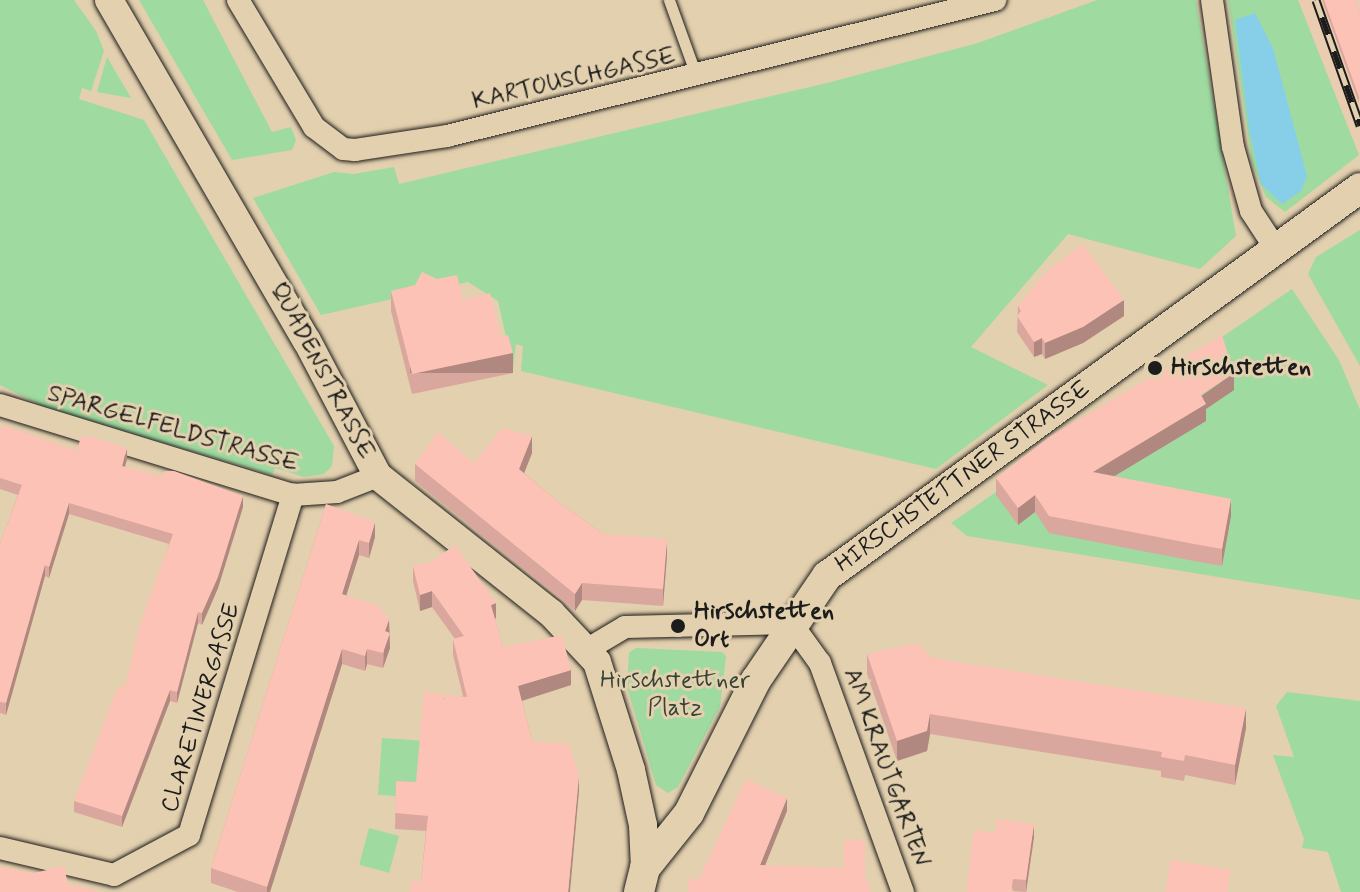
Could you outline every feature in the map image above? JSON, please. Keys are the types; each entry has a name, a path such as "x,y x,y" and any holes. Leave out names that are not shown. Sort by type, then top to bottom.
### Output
{"main road":[{"name":"HIRSCHSTETTNER STRASSE","path":"642,880 689,813 791,623 827,576 1360,188"}],"street":[{"name":"QUADENSTRASSE","path":"109,0 292,314 378,476 551,613 588,649 603,677 631,770 643,825 642,880"},
{"name":"KARTOUSCHGASSE","path":"238,0 314,127 343,149 398,146 697,76 995,0"},
{"path":"1212,0 1233,147 1251,211 1276,249"},
{"name":"SPARGELFELDSTRASSE","path":"0,405 293,495 337,492 378,476"},
{"name":"CLARETINERGASSE","path":"0,848 114,875 189,835 293,495"},
{"path":"588,649 625,627 791,623"},
{"name":"AM KRAUTGARTEN","path":"791,623 820,663 903,892"}],"lane":[{"path":"669,0 697,76"}],"shaded area":[{"path":"1298,0 1360,0 1359,155 1337,112"}],"green space":[{"path":"0,0 74,0 96,31 104,51 91,91 82,88 79,99 144,120 334,446 332,466 324,474 304,477 275,468 272,475 46,408 0,385"},
{"path":"139,0 203,0 272,132 291,127 296,140 292,150 232,160"},
{"path":"1097,0 1196,0 1236,236 1200,269 1068,234 971,347 1048,385 936,469 521,371 523,346 516,344 513,368 498,301 468,282 321,315 253,198 334,172 354,174 394,167 399,184 827,83 978,43"},
{"path":"1228,0 1298,0 1359,155 1285,212 1266,197 1252,163"},
{"path":"107,57 131,98 97,92"},
{"path":"1360,230 1360,366 1308,274 1316,257"},
{"path":"1292,289 1339,360 1360,410 1360,600 967,536 951,523"},
{"name":"Hirschstettner Platz","path":"636,648 722,652 726,656 720,707 678,787 668,793 656,785 627,687 629,653"},
{"path":"1287,692 1360,701 1360,892 1341,892 1328,852 1302,848 1304,839 1273,755 1294,757 1276,706"},
{"path":"382,738 422,741 418,798 378,795"},
{"path":"369,828 399,836 389,873 359,865"}],"water":[{"path":"1255,13 1273,48 1307,176 1301,191 1282,204 1261,184 1249,129 1235,20"}],"building":[{"path":"1324,0 1355,0 1360,13 1360,97 1359,97"},
{"path":"1083,244 1124,300 1083,327 1045,343 1042,338 1034,342 1017,316 1021,311 1018,306 1046,272"},
{"path":"422,272 437,279 457,275 463,300 490,293 501,337 508,335 513,353 412,374 391,291 415,285"},
{"path":"1222,335 1234,373 1201,395 1206,404 1093,472 1231,499 1222,549 1049,516 1035,495 1018,508 996,478 1051,436"},
{"path":"3,425 77,451 81,436 92,437 127,448 122,466 163,477 165,471 174,471 243,496 218,577 202,613 198,612 177,692 170,690 122,816 74,801 114,696 120,686 125,687 139,627 173,534 69,503 49,567 45,565 6,703 0,702 0,544 22,485 0,478 0,429"},
{"path":"502,428 532,436 519,469 603,534 667,539 663,589 582,583 575,594 415,464 438,432 474,463"},
{"path":"326,504 375,522 369,543 359,540 342,594 379,606 389,620 385,631 390,633 383,653 367,649 365,656 342,649 267,887 211,868"},
{"path":"455,545 496,603 491,605 503,647 562,635 571,670 518,686 532,741 569,744 579,775 568,892 410,892 412,880 421,882 428,816 395,813 396,781 416,782 424,692 441,694 445,700 444,694 467,697 453,639 464,636 432,591 420,595 413,566 429,563"},
{"path":"917,643 933,658 1246,708 1235,765 1185,755 1184,761 1161,757 1162,752 930,714 927,731 897,741 867,654"},
{"path":"746,779 787,798 760,865 844,868 844,840 865,840 865,881 869,881 870,892 688,892 689,878 699,879"},
{"path":"997,819 1034,824 1026,880 1013,879 1011,892 966,892 974,830 995,833"},
{"path":"1171,860 1231,870 1227,892 1165,892"},
{"path":"64,866 68,884 101,892 0,892 0,867 34,873"}],"railway":[{"path":"1316,0 1360,125"}],"place":[{"name":"Hirschstetten","path":"1155,368"},
{"name":"Hirschstetten Ort","path":"678,626"}]}
